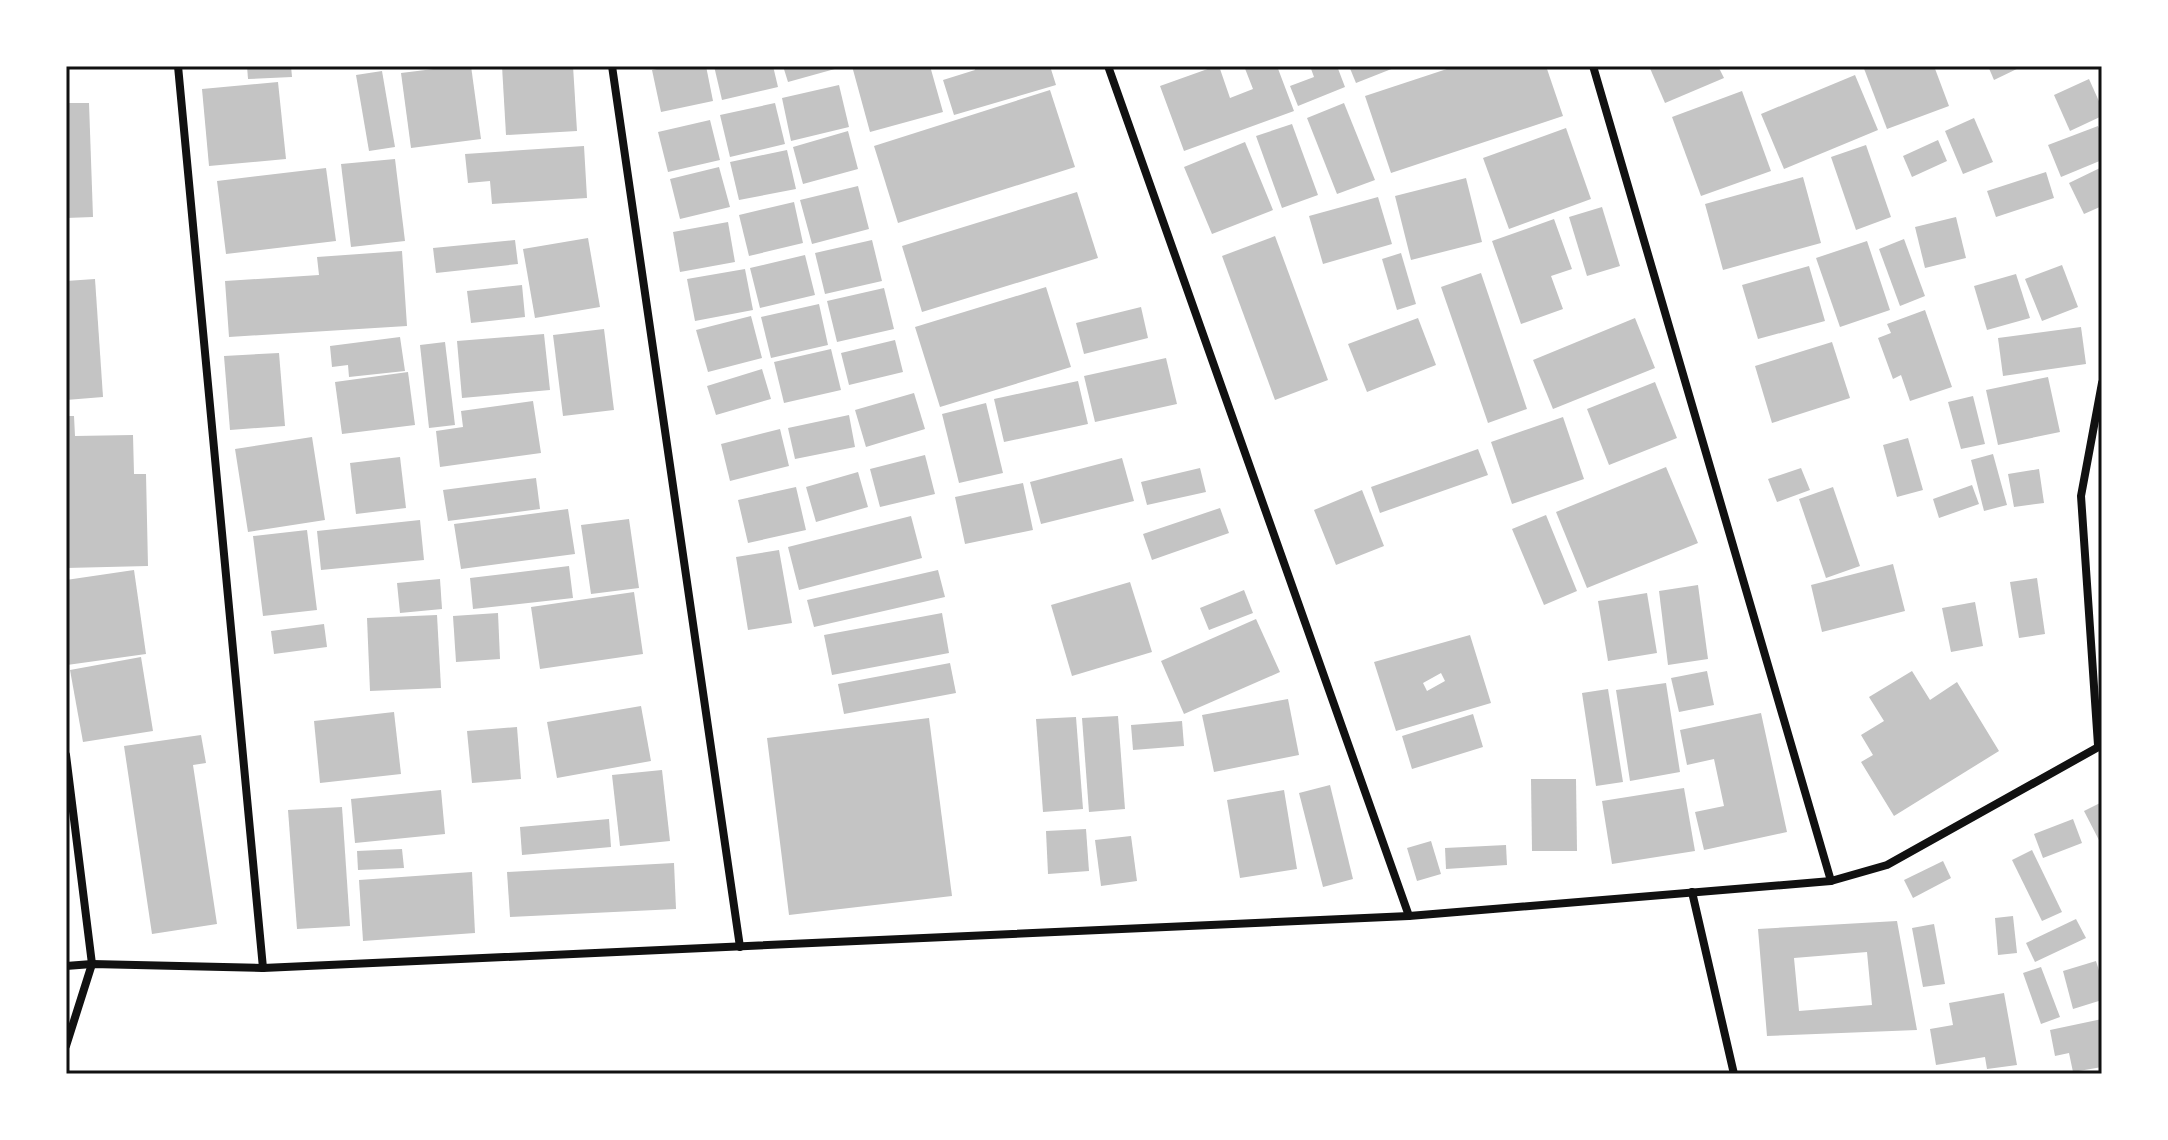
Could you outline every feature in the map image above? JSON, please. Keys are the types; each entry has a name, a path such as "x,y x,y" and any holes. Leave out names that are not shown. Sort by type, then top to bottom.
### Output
{"street":[{"path":"178,66 263,968"},
{"path":"612,66 740,947"},
{"path":"1108,66 1409,916"},
{"path":"1593,66 1831,881"},
{"path":"66,966 263,968 1409,916 1831,881 1887,865 2100,745 2081,496 2102,383"},
{"path":"66,755 92,964 66,1046"},
{"path":"1692,892 1734,1074"}],"building":[{"path":"247,66 291,66 292,77 248,79"},
{"path":"471,66 481,139 411,148 401,73"},
{"path":"502,66 573,66 577,131 506,135"},
{"path":"672,66 706,66 713,101 661,112 652,70"},
{"path":"714,66 773,66 778,87 722,100"},
{"path":"783,66 842,66 842,67 788,82"},
{"path":"852,66 930,66 943,112 870,132"},
{"path":"974,66 1050,66 1056,85 954,115 943,80 975,70"},
{"path":"1219,66 1230,98 1253,89 1244,66 1277,66 1294,111 1184,151 1160,86"},
{"path":"1310,66 1337,66 1345,87 1298,106 1290,86 1314,77"},
{"path":"1349,66 1399,66 1356,83"},
{"path":"1456,66 1546,66 1563,116 1391,173 1365,96"},
{"path":"1649,66 1718,66 1724,78 1665,103"},
{"path":"1863,66 1934,66 1949,106 1887,129"},
{"path":"1988,66 2023,66 1994,80"},
{"path":"382,71 395,147 369,151 356,75"},
{"path":"1855,75 1878,130 1784,169 1761,114"},
{"path":"2089,79 2102,108 2102,116 2070,131 2054,95"},
{"path":"278,82 286,159 209,166 202,89"},
{"path":"839,85 849,127 791,141 782,98"},
{"path":"1050,90 1075,167 898,223 874,146"},
{"path":"1742,91 1771,171 1701,196 1672,117"},
{"path":"66,103 89,103 93,217 66,218"},
{"path":"775,103 785,144 730,157 720,115"},
{"path":"1344,103 1375,180 1337,194 1307,118"},
{"path":"1974,118 1993,162 1963,174 1945,131"},
{"path":"710,120 720,160 668,172 658,132"},
{"path":"1292,124 1318,195 1282,208 1256,136"},
{"path":"2098,126 2102,136 2102,160 2061,177 2048,145"},
{"path":"1566,128 1591,199 1509,229 1483,158"},
{"path":"848,131 858,169 803,184 793,147"},
{"path":"1938,140 1947,161 1912,177 1903,156"},
{"path":"1245,142 1273,210 1212,234 1184,167"},
{"path":"1866,145 1891,217 1856,230 1831,157"},
{"path":"584,146 587,198 492,204 490,181 468,183 465,154"},
{"path":"787,150 796,189 739,200 730,162"},
{"path":"395,159 405,241 351,247 341,164"},
{"path":"719,167 730,207 680,219 670,179"},
{"path":"2102,167 2102,206 2084,214 2069,183"},
{"path":"326,168 336,241 226,254 217,181"},
{"path":"2046,172 2054,198 1996,217 1987,191"},
{"path":"1803,177 1821,243 1723,270 1705,204"},
{"path":"1466,178 1482,242 1411,260 1395,196"},
{"path":"858,186 869,229 812,244 800,200"},
{"path":"1077,192 1098,258 922,312 902,246"},
{"path":"1378,197 1392,244 1323,264 1309,216"},
{"path":"794,202 803,243 749,256 739,215"},
{"path":"1602,207 1620,266 1587,276 1569,217"},
{"path":"1956,217 1966,258 1925,268 1915,227"},
{"path":"1554,219 1572,269 1551,276 1563,309 1521,324 1492,241"},
{"path":"728,222 735,262 680,272 673,232"},
{"path":"1275,236 1328,380 1275,400 1222,256"},
{"path":"588,238 600,307 535,318 523,249"},
{"path":"1904,239 1925,296 1900,306 1879,249"},
{"path":"515,240 518,264 436,273 433,248"},
{"path":"872,240 882,281 825,294 815,253"},
{"path":"1867,241 1890,310 1840,327 1816,258"},
{"path":"402,251 407,326 229,337 225,281 319,275 317,257"},
{"path":"1401,253 1416,304 1397,310 1382,259"},
{"path":"805,255 815,295 760,308 750,268"},
{"path":"2062,265 2078,307 2042,321 2025,279"},
{"path":"1809,266 1825,321 1758,339 1742,285"},
{"path":"745,269 753,310 695,321 687,279"},
{"path":"1481,273 1527,409 1488,423 1441,287"},
{"path":"2016,274 2030,318 1987,330 1974,286"},
{"path":"95,279 103,397 66,400 66,281"},
{"path":"522,285 525,317 471,323 467,291"},
{"path":"1046,287 1071,367 940,407 915,327"},
{"path":"884,288 894,329 837,342 827,301"},
{"path":"819,304 828,345 771,358 761,317"},
{"path":"1141,307 1148,338 1084,354 1076,323"},
{"path":"1925,310 1952,387 1910,401 1901,375 1893,379 1878,338 1891,333 1887,324"},
{"path":"751,316 762,358 708,372 696,330"},
{"path":"1418,318 1436,365 1367,392 1348,344"},
{"path":"1635,318 1655,368 1553,409 1533,360"},
{"path":"2081,327 2086,364 2003,376 1998,338"},
{"path":"604,329 614,410 563,416 553,335"},
{"path":"544,334 550,390 462,398 457,341"},
{"path":"400,337 405,371 349,377 348,365 332,367 330,346"},
{"path":"895,340 903,372 849,385 841,353"},
{"path":"445,342 455,425 429,428 420,345"},
{"path":"1832,342 1850,398 1772,423 1755,366"},
{"path":"831,349 841,390 784,403 774,362"},
{"path":"279,353 285,426 230,430 224,356"},
{"path":"1166,358 1177,404 1095,422 1084,376"},
{"path":"762,369 771,399 716,415 707,386"},
{"path":"408,372 415,425 342,434 335,382"},
{"path":"2048,377 2060,432 1998,445 1986,390"},
{"path":"1078,381 1088,424 1004,442 994,399"},
{"path":"1655,382 1677,438 1609,465 1587,409"},
{"path":"914,393 925,429 866,447 855,410"},
{"path":"1973,396 1985,444 1961,449 1948,402"},
{"path":"533,401 541,453 440,467 436,431 463,427 461,411"},
{"path":"986,403 1003,473 959,483 942,414"},
{"path":"849,415 855,447 795,459 788,428"},
{"path":"66,416 74,416 75,436 133,435 134,474 146,474 148,566 66,568"},
{"path":"1563,417 1584,479 1512,504 1491,442"},
{"path":"780,429 789,466 730,481 721,444"},
{"path":"312,437 325,520 248,532 235,449"},
{"path":"1908,438 1923,490 1897,497 1883,445"},
{"path":"1478,449 1488,475 1380,513 1371,487"},
{"path":"1993,454 2007,505 1984,511 1971,460"},
{"path":"925,455 935,494 880,507 870,469"},
{"path":"400,457 406,508 356,514 350,463"},
{"path":"1122,458 1134,501 1041,524 1030,482"},
{"path":"1666,467 1698,543 1587,588 1556,512"},
{"path":"1200,468 1206,492 1147,505 1141,482"},
{"path":"1801,468 1810,490 1777,502 1768,479"},
{"path":"2039,469 2044,503 2014,507 2008,474"},
{"path":"858,472 868,507 816,522 806,487"},
{"path":"536,478 540,509 448,521 443,490"},
{"path":"1023,483 1033,530 965,544 955,497"},
{"path":"1972,485 1979,504 1939,518 1933,499"},
{"path":"796,487 806,530 748,543 738,500"},
{"path":"1833,487 1860,566 1826,578 1799,499"},
{"path":"1362,490 1384,546 1336,565 1314,510"},
{"path":"1220,508 1229,533 1152,560 1143,534"},
{"path":"568,509 575,554 461,569 454,524"},
{"path":"1546,515 1577,591 1544,605 1512,529"},
{"path":"911,516 922,558 799,590 788,547"},
{"path":"629,519 639,588 591,594 581,525"},
{"path":"420,520 424,560 321,570 317,531"},
{"path":"307,530 317,610 263,616 253,536"},
{"path":"779,550 792,623 748,630 736,557"},
{"path":"1893,564 1905,611 1822,632 1811,585"},
{"path":"569,566 573,598 473,609 470,578"},
{"path":"134,570 146,654 67,665 66,580"},
{"path":"938,570 945,597 814,627 807,600"},
{"path":"2037,578 2045,634 2019,638 2010,582"},
{"path":"440,579 442,609 400,613 397,583"},
{"path":"1130,582 1152,652 1072,676 1051,605"},
{"path":"1698,585 1708,659 1668,665 1659,591"},
{"path":"1244,590 1253,613 1209,630 1200,608"},
{"path":"634,592 643,654 540,669 531,607"},
{"path":"1647,593 1657,653 1608,661 1598,601"},
{"path":"1975,602 1983,646 1951,652 1942,608"},
{"path":"498,613 500,659 456,662 453,616"},
{"path":"942,613 949,653 832,675 824,635"},
{"path":"437,615 441,688 370,691 367,618"},
{"path":"1256,619 1280,672 1184,714 1161,661"},
{"path":"324,624 327,647 274,654 271,631"},
{"path":"1470,635 1491,703 1396,731 1374,662","holes":["1441,673 1445,681 1427,691 1423,683"]},
{"path":"141,657 153,731 83,742 70,670"},
{"path":"950,663 956,693 844,714 838,684"},
{"path":"1707,671 1714,705 1679,712 1671,678"},
{"path":"1912,671 1930,700 1957,682 1999,751 1894,816 1861,762 1873,755 1861,735 1884,721 1869,697"},
{"path":"1666,683 1680,772 1630,781 1616,690"},
{"path":"1608,689 1623,782 1596,786 1582,693"},
{"path":"1288,699 1299,755 1214,772 1202,715"},
{"path":"641,706 651,761 557,778 547,722"},
{"path":"394,712 401,774 320,783 314,721"},
{"path":"1761,713 1787,832 1704,850 1695,812 1724,806 1714,759 1687,765 1680,730"},
{"path":"1473,714 1483,747 1412,769 1402,736"},
{"path":"1118,716 1125,809 1089,812 1082,718"},
{"path":"1076,717 1083,809 1043,812 1036,719"},
{"path":"929,718 952,896 789,915 767,738"},
{"path":"1182,721 1184,746 1133,750 1131,725"},
{"path":"517,727 521,779 472,783 467,731"},
{"path":"201,735 206,763 193,765 217,924 152,934 124,746"},
{"path":"662,770 670,841 620,846 612,775"},
{"path":"1531,779 1576,779 1577,851 1532,851"},
{"path":"1330,785 1353,879 1323,887 1299,793"},
{"path":"1684,788 1695,851 1612,864 1602,801"},
{"path":"441,790 445,834 355,843 351,799"},
{"path":"1284,790 1297,869 1240,878 1227,800"},
{"path":"2102,802 2102,846 2084,811"},
{"path":"342,807 350,926 297,929 288,810"},
{"path":"609,819 611,847 522,855 520,827"},
{"path":"2073,819 2082,843 2043,858 2034,834"},
{"path":"1086,829 1089,871 1048,874 1046,831"},
{"path":"1131,836 1137,881 1101,886 1095,840"},
{"path":"1431,841 1441,874 1417,881 1407,848"},
{"path":"1506,845 1507,865 1446,869 1445,848"},
{"path":"402,849 404,868 358,870 357,851"},
{"path":"2032,850 2062,912 2042,921 2012,860"},
{"path":"1943,861 1951,878 1913,898 1904,880"},
{"path":"674,863 676,909 510,917 507,872"},
{"path":"472,872 475,933 363,941 359,880"},
{"path":"2013,916 2017,953 1998,955 1995,918"},
{"path":"2076,919 2086,938 2035,962 2026,943"},
{"path":"1897,921 1917,1030 1767,1036 1758,929","holes":["1867,952 1872,1005 1799,1011 1794,958"]},
{"path":"1934,924 1945,984 1923,987 1912,928"},
{"path":"2096,961 2102,980 2102,1000 2073,1009 2063,971"},
{"path":"2041,967 2060,1017 2041,1024 2023,973"},
{"path":"2004,993 2017,1065 1987,1069 1985,1057 1936,1065 1930,1029 1953,1025 1949,1003"},
{"path":"2102,1019 2102,1067 2073,1072 2069,1053 2055,1056 2050,1030"}]}
